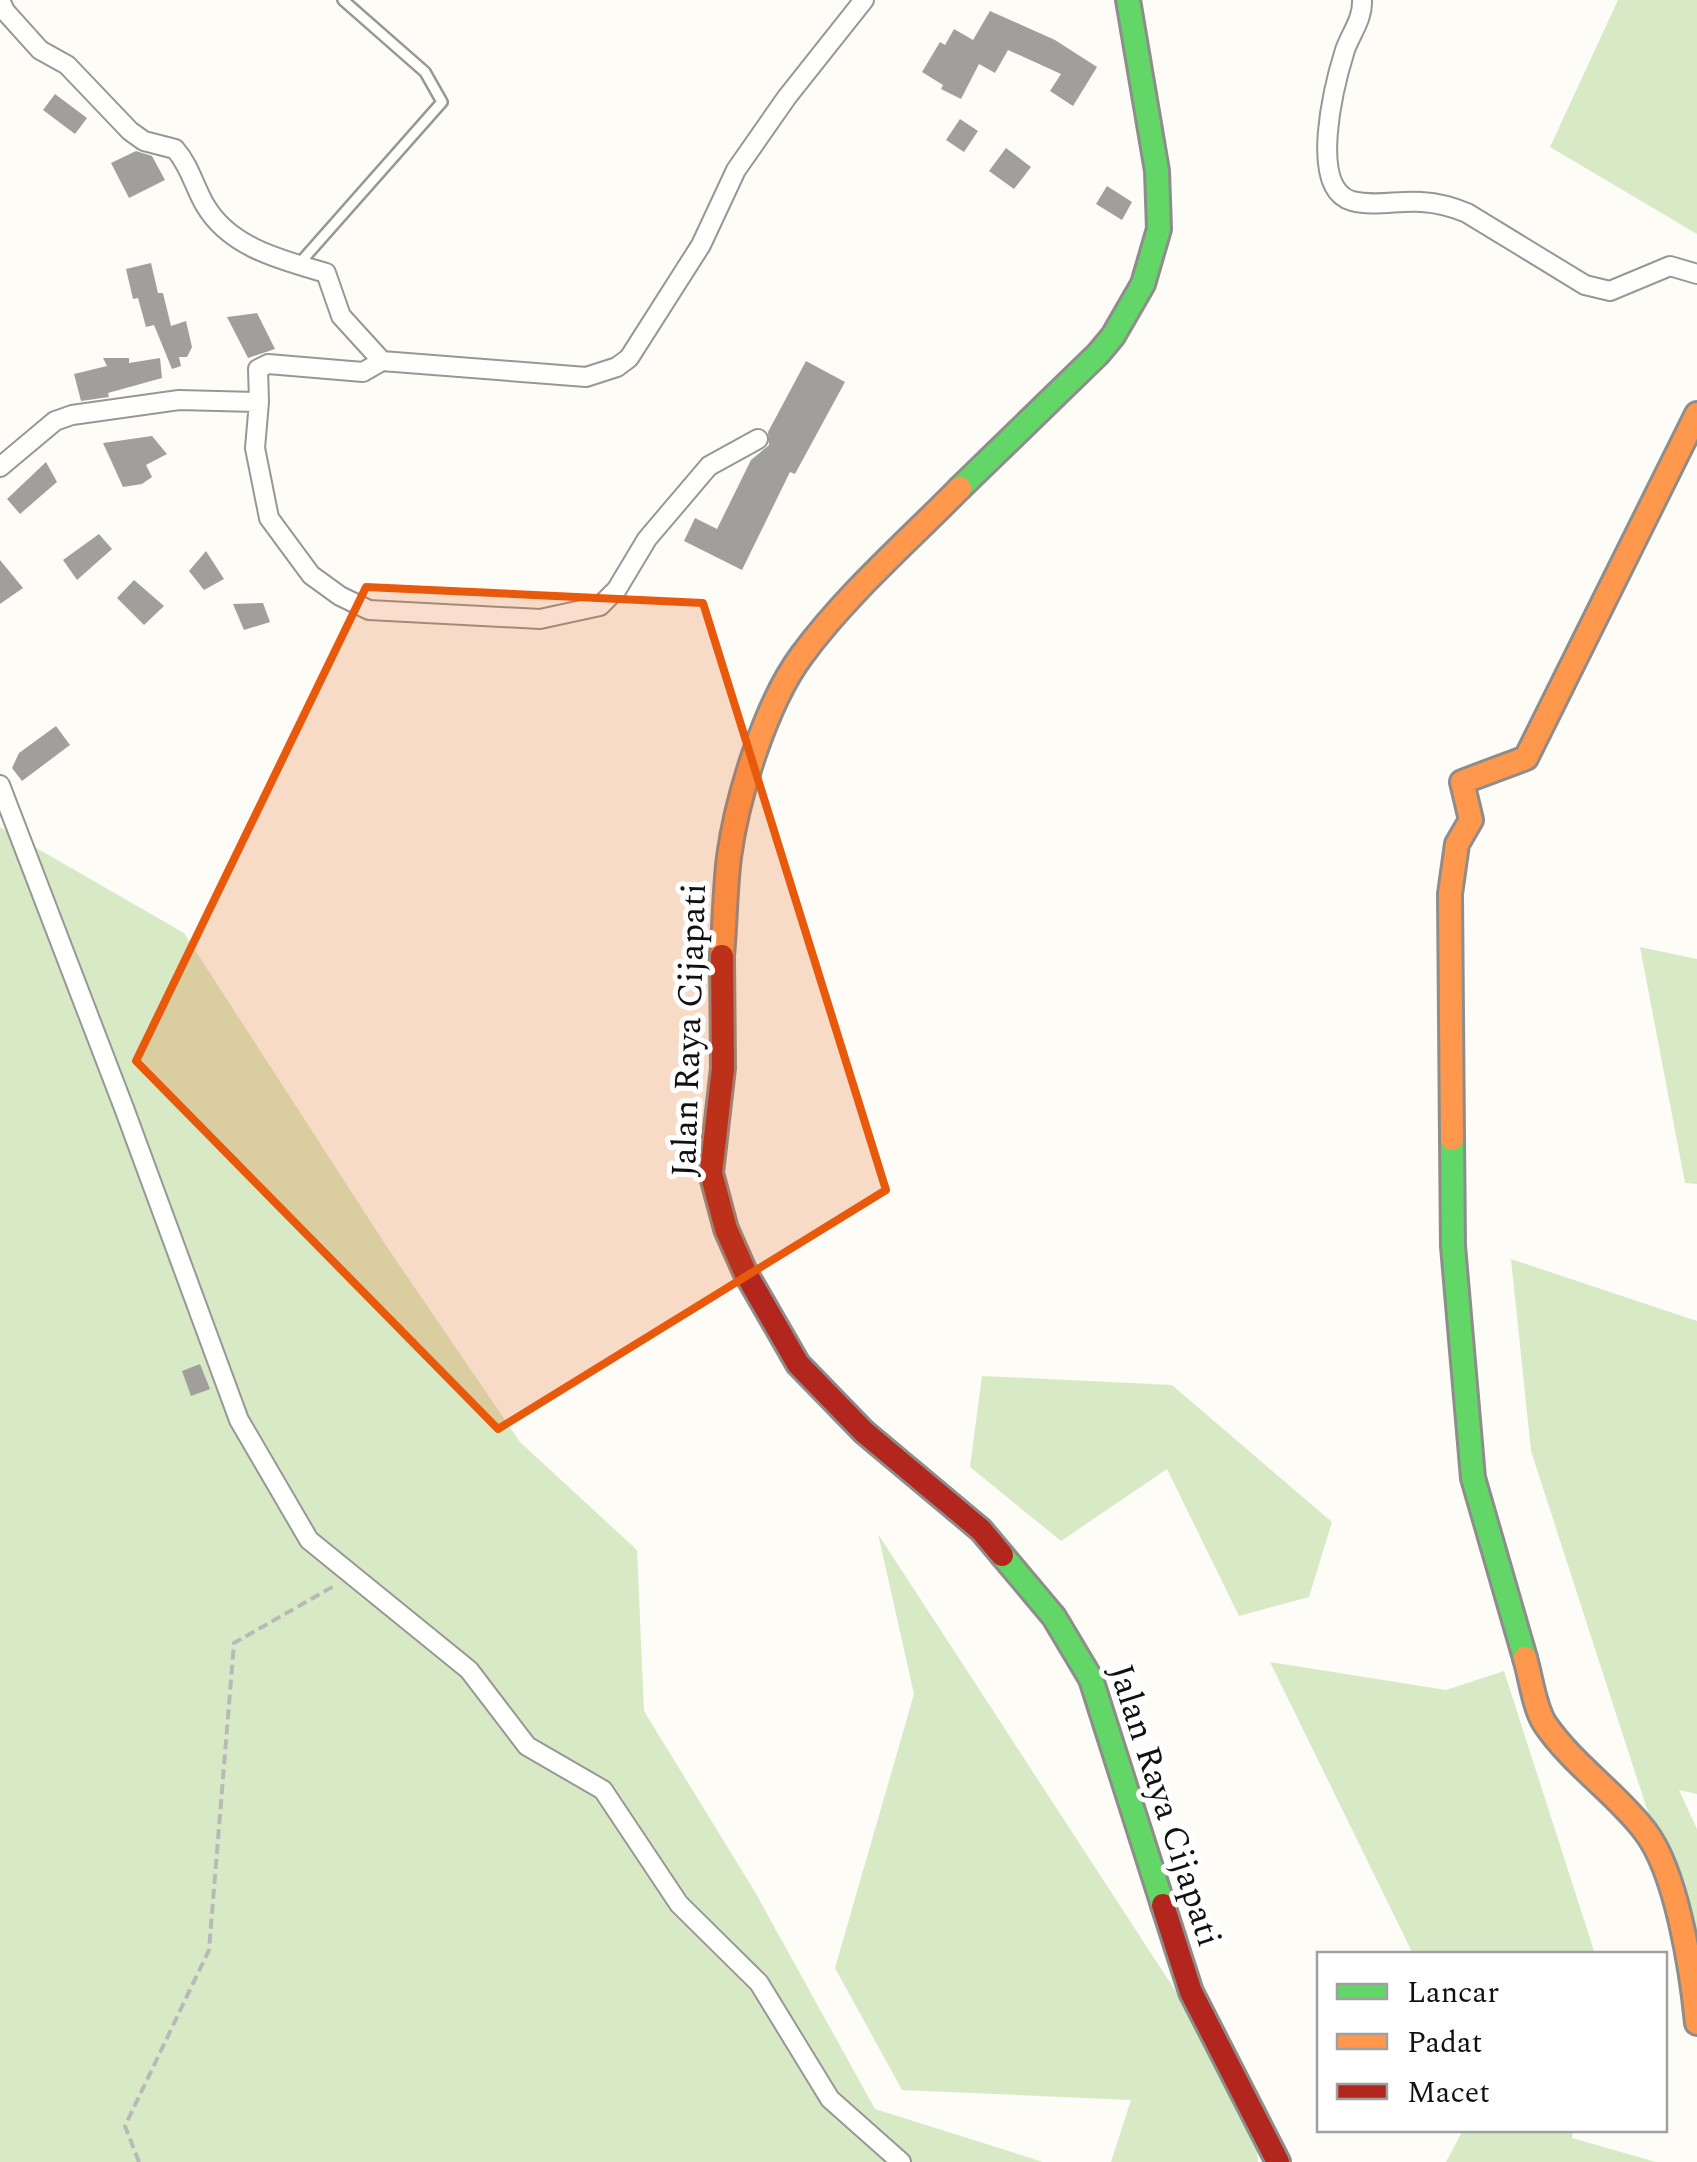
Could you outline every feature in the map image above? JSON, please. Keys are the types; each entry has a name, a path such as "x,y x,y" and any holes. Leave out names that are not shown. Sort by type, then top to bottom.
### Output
{"main road":[{"name":"Jalan Raya Cijapati","path":"1128,0 1157,171 1159,229 1143,284 1098,354 836,613 799,659 767,722 743,792 729,856 721,978 723,1068 711,1174 726,1230 798,1364 864,1432 981,1530 1075,1648 1091,1679 1192,1992 1278,2162"},
{"path":"1697,414 1526,758 1462,782 1471,820 1457,844 1450,894 1452,1246 1474,1478 1543,1721 1646,1833 1674,1892 1693,1981 1697,2022"}],"street":[{"path":"0,0 40,50 67,65 130,131 144,141 176,149 206,206 232,234 256,250 326,273 341,316 382,361"},
{"path":"758,439 709,466 647,539 617,590 600,606 540,619 369,610 311,575 269,518 256,448 257,376 263,366 363,372 382,361 586,377 617,367 638,345 701,244 736,170 787,97 864,0"},
{"path":"1362,0 1362,12 1346,45 1335,82 1328,130 1327,163 1333,185 1344,198 1368,203 1422,202 1467,212 1577,281 1610,291 1670,266 1697,274"},
{"path":"0,467 63,417 180,400 259,402"},
{"path":"0,785 239,1420 309,1540 469,1670 528,1746 603,1790 679,1904 759,1983 830,2100 901,2162"}],"lane":[{"path":"298,265 442,102 425,72 343,0"}],"path":[{"path":"138,2162 125,2126 209,1950 234,1643 351,1576"}],"highlighted area":[{"path":"366,587 703,603 886,1190 498,1429 136,1061"}],"green space":[{"path":"1618,0 1697,0 1697,234 1550,147"},
{"path":"0,827 184,933 387,1247 520,1442 637,1550 644,1711 755,1892 875,2109 1043,2162 0,2162"},
{"path":"1640,947 1697,959 1697,1184 1685,1183"},
{"path":"1511,1259 1697,1321 1697,1794 1679,1790 1697,1829 1697,1964 1531,1451"},
{"path":"982,1376 1172,1385 1332,1522 1309,1597 1239,1616 1167,1469 1061,1541 970,1467"},
{"path":"878,1534 1253,2110 1258,2162 1111,2162 1131,2100 902,2090 835,1968 914,1694"},
{"path":"1270,1662 1446,1690 1504,1671 1594,1952 1412,1952"},
{"path":"1462,2132 1573,2132 1572,2138 1656,2162 1446,2162"}],"building":[{"path":"990,11 1055,40 1097,67 1073,106 1050,91 1061,74 1008,50 995,73 979,64 961,99 941,89 943,85 922,72 940,42 945,45 954,29 973,40"},
{"path":"55,94 87,118 75,134 43,110"},
{"path":"960,119 978,131 964,152 946,140"},
{"path":"1006,148 1031,167 1014,189 989,171"},
{"path":"136,151 152,156 165,180 129,198 111,163"},
{"path":"1107,186 1132,202 1122,220 1096,204"},
{"path":"151,263 171,326 186,321 192,347 187,357 179,357 181,366 172,369 154,325 146,327 138,298 133,299 126,269"},
{"path":"257,313 275,349 248,358 227,317"},
{"path":"103,358 129,358 129,363 160,358 162,378 108,393 109,397 81,401 74,374 107,366"},
{"path":"806,361 845,382 795,474 790,472 742,570 684,541 695,518 717,529 751,460 769,445 768,432"},
{"path":"152,436 167,454 146,465 152,477 142,484 123,487 103,443"},
{"path":"46,462 57,482 20,514 7,499"},
{"path":"99,534 112,549 77,580 63,560"},
{"path":"206,551 224,579 204,590 189,571"},
{"path":"0,560 23,588 0,604"},
{"path":"134,580 164,606 144,625 117,598"},
{"path":"263,603 270,622 244,630 233,604"},
{"path":"56,726 70,745 22,781 12,768 19,753"},
{"path":"200,1364 210,1389 191,1396 182,1371"}],"traffic: fast":[{"path":"960,488 1098,354 1143,284 1159,229 1157,171 1128,0"},
{"path":"1452,1139 1453,1246 1473,1478 1525,1658"},
{"path":"1002,1555 1054,1617 1091,1679 1163,1905"}],"traffic: slow":[{"path":"1452,1139 1450,894 1457,844 1471,820 1462,782 1526,758 1697,414"},
{"path":"722,956 733,833 746,779 777,698 802,655 838,611 960,488"},
{"path":"1525,1658 1545,1724 1568,1753 1634,1817 1656,1849 1681,1923 1697,2023"}],"traffic: jam":[{"path":"722,956 723,1068 711,1173 726,1229 745,1272 798,1364 864,1432 981,1530 1002,1555"},
{"path":"1163,1905 1191,1992 1278,2162"}]}
